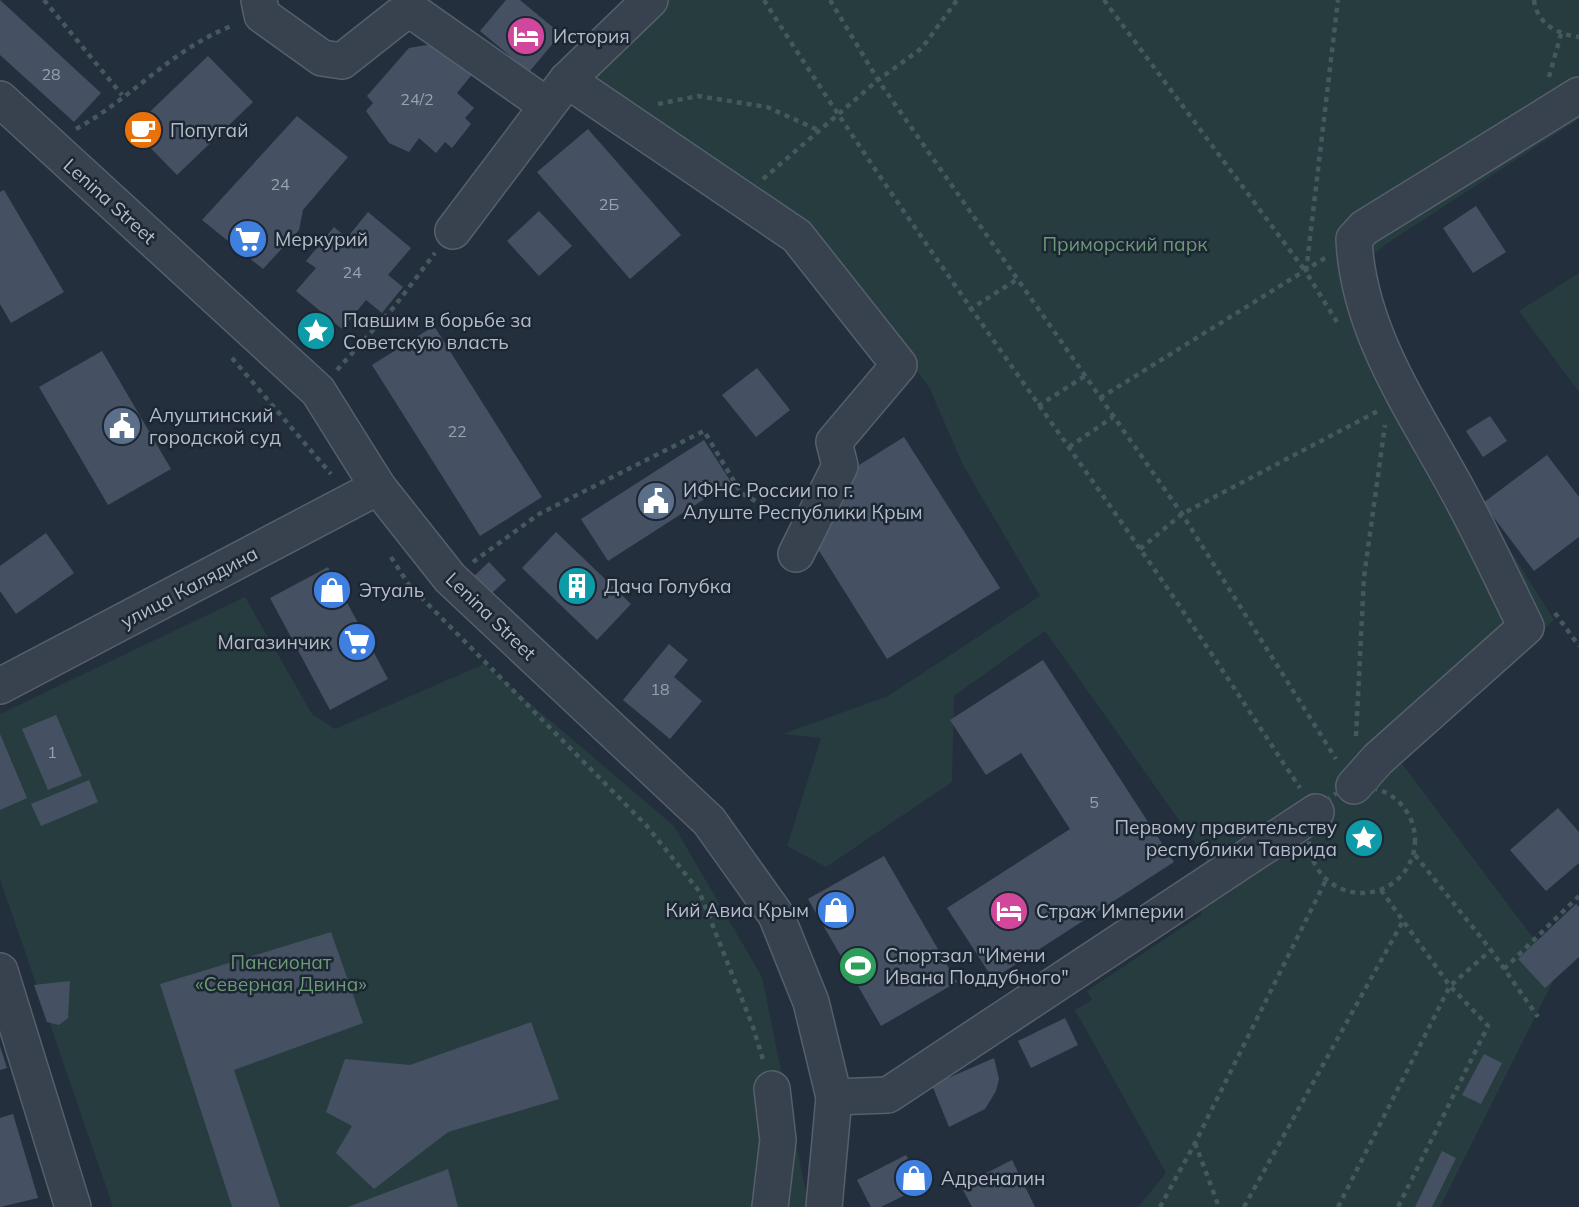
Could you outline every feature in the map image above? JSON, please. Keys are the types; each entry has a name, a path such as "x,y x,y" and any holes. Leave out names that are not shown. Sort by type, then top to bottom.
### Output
{"street":[{"path":"453,230 557,93 650,0"},
{"path":"261,7 322,58 332,62 342,61 398,16 407,12 418,15 557,93 614,112 797,236 899,365 834,442 840,466 796,554"},
{"path":"1347,775 1378,759 1526,627 1459,492 1400,392 1355,268 1359,233 1579,95"},
{"name":"Lenina Street","path":"0,99 13,130 318,391 378,487 450,579 709,821 776,915 811,1002 834,1097 824,1207"},
{"name":"улица Калядина","path":"0,687 378,487"},
{"path":"834,1097 888,1095 1308,801"},
{"path":"0,971 73,1207"},
{"path":"770,1207 778,1140 772,1089"}],"path":[{"path":"44,0 122,95"},
{"path":"764,0 836,115 969,310 1140,549 1308,801 1309,847 1314,865 1326,880 1352,893 1381,890 1402,877 1415,855 1416,828 1403,804 1381,789 1347,775 1182,514 878,79 830,0"},
{"path":"741,198 878,79 922,48 957,0"},
{"path":"1104,0 1306,272 1340,328"},
{"path":"1306,272 1338,0"},
{"path":"1534,0 1541,18 1550,28 1562,34 1579,37"},
{"path":"95,118 122,95 208,35 261,7"},
{"path":"614,112 698,96 767,107 818,130"},
{"path":"318,391 394,307 453,230"},
{"path":"1100,398 1306,272 1359,233"},
{"path":"969,310 1016,280"},
{"path":"1038,406 1085,376"},
{"path":"1140,549 1182,514 1388,406"},
{"path":"1069,447 1113,417"},
{"path":"1308,801 1332,795 1347,775 1364,577 1386,419"},
{"path":"450,579 539,514 704,431 741,493 780,516 815,517"},
{"path":"1415,855 1491,950 1538,1017"},
{"path":"1160,1207 1195,1143 1326,880"},
{"path":"1381,890 1450,986 1488,1026 1398,1207"},
{"path":"1504,969 1579,896"},
{"path":"1244,1207 1403,921"},
{"path":"1338,1207 1450,986 1491,950"},
{"path":"1195,1143 1219,1207"}],"green space":[{"name":"Приморский парк","path":"660,0 1579,0 1579,119 1386,244 1372,256 1368,271 1412,393 1554,620 1397,757 1558,971 1440,1207 1138,1207 1166,1173 1075,1010 1092,1000 1087,991 1201,915 1206,858 1045,631 954,696 952,782 826,867 787,846 821,738 783,734 888,696 1040,596 963,465 929,387 809,226 588,75"},
{"path":"1579,273 1579,392 1519,311"},
{"name":"Пансионат «Северная Двина»","path":"245,597 312,714 335,729 484,664 674,826 762,977 809,1207 113,1207 0,879 0,714"}],"building":[{"path":"0,0 101,93 74,122 0,55"},
{"path":"506,0 520,0 561,34 529,72 480,31"},
{"path":"427,45 443,49 474,72 457,93 474,108 465,118 471,124 452,148 445,142 436,153 419,138 409,152 389,143 366,111 373,103 367,96 409,48"},
{"path":"208,56 253,102 177,175 132,129"},
{"path":"297,116 348,157 303,210 299,230 263,269 202,220"},
{"path":"588,129 681,235 630,279 537,172"},
{"path":"4,190 64,292 11,323 0,304 0,192"},
{"path":"1476,206 1506,252 1473,273 1443,228"},
{"path":"539,211 572,246 539,276 507,241"},
{"path":"368,212 411,248 388,275 403,287 382,313 366,300 342,329 296,291 316,268 306,261 334,227 347,238"},
{"path":"434,326 542,497 480,536 372,365"},
{"path":"102,351 171,469 108,505 39,387"},
{"path":"757,368 790,410 756,437 722,395"},
{"path":"1490,416 1507,441 1483,457 1466,431"},
{"path":"904,437 1000,588 887,659 818,549 856,467"},
{"name":"ИФНС России по г. Алуште Республики Крым","path":"704,440 731,482 608,561 581,519"},
{"path":"1547,455 1579,497 1579,537 1534,571 1483,503"},
{"name":"Дача Голубка","path":"556,532 631,604 597,640 522,568"},
{"path":"46,533 74,573 16,614 0,591 0,566"},
{"path":"489,562 506,580 491,594 474,576"},
{"path":"328,567 388,679 330,710 270,598"},
{"path":"669,644 688,660 674,677 702,701 670,739 623,700"},
{"path":"1043,660 1174,862 993,979 947,908 1070,829 1021,753 986,775 950,720"},
{"path":"56,715 82,776 48,790 22,729"},
{"path":"0,734 27,798 0,810"},
{"path":"89,780 98,802 41,826 31,804"},
{"path":"1558,808 1579,832 1579,863 1546,891 1510,850"},
{"path":"884,856 957,982 881,1026 808,899"},
{"path":"1576,904 1579,907 1579,957 1545,988 1518,959"},
{"path":"331,932 363,1023 234,1070 280,1207 232,1207 160,984"},
{"path":"70,981 68,1018 59,1025 47,1022 34,985"},
{"path":"1065,1018 1078,1045 1031,1068 1018,1041"},
{"path":"531,1022 559,1099 448,1132 374,1189 336,1153 352,1126 326,1112 345,1059 410,1065"},
{"path":"0,1046 7,1068 0,1070"},
{"path":"1484,1054 1502,1063 1481,1104 1462,1095"},
{"path":"994,1058 999,1079 996,1091 985,1109 949,1127 932,1085"},
{"path":"13,1114 38,1198 0,1207 0,1118"},
{"path":"1442,1151 1456,1158 1432,1207 1415,1207"},
{"path":"906,1155 921,1187 881,1207 871,1207 857,1180"},
{"path":"1012,1160 1035,1207 972,1207 961,1186"},
{"path":"448,1169 458,1207 348,1207"}],"place":[{"name":"История","path":"526,36"},
{"name":"Попугай","path":"143,130"},
{"name":"Меркурий","path":"248,239"},
{"name":"Павшим в борьбе за Советскую власть","path":"316,331"},
{"name":"Алуштинский городской суд","path":"122,426"},
{"name":"ИФНС России по г. Алуште Республики Крым","path":"656,501"},
{"name":"Дача Голубка","path":"577,586"},
{"name":"Этуаль","path":"332,590"},
{"name":"Магазинчик","path":"357,642"},
{"name":"Первому правительству республики Таврида","path":"1364,838"},
{"name":"Кий Авиа Крым","path":"836,910"},
{"name":"Страж Империи","path":"1009,911"},
{"name":"Спортзал \"Имени Ивана Поддубного\"","path":"858,966"},
{"name":"Адреналин","path":"914,1178"}]}
